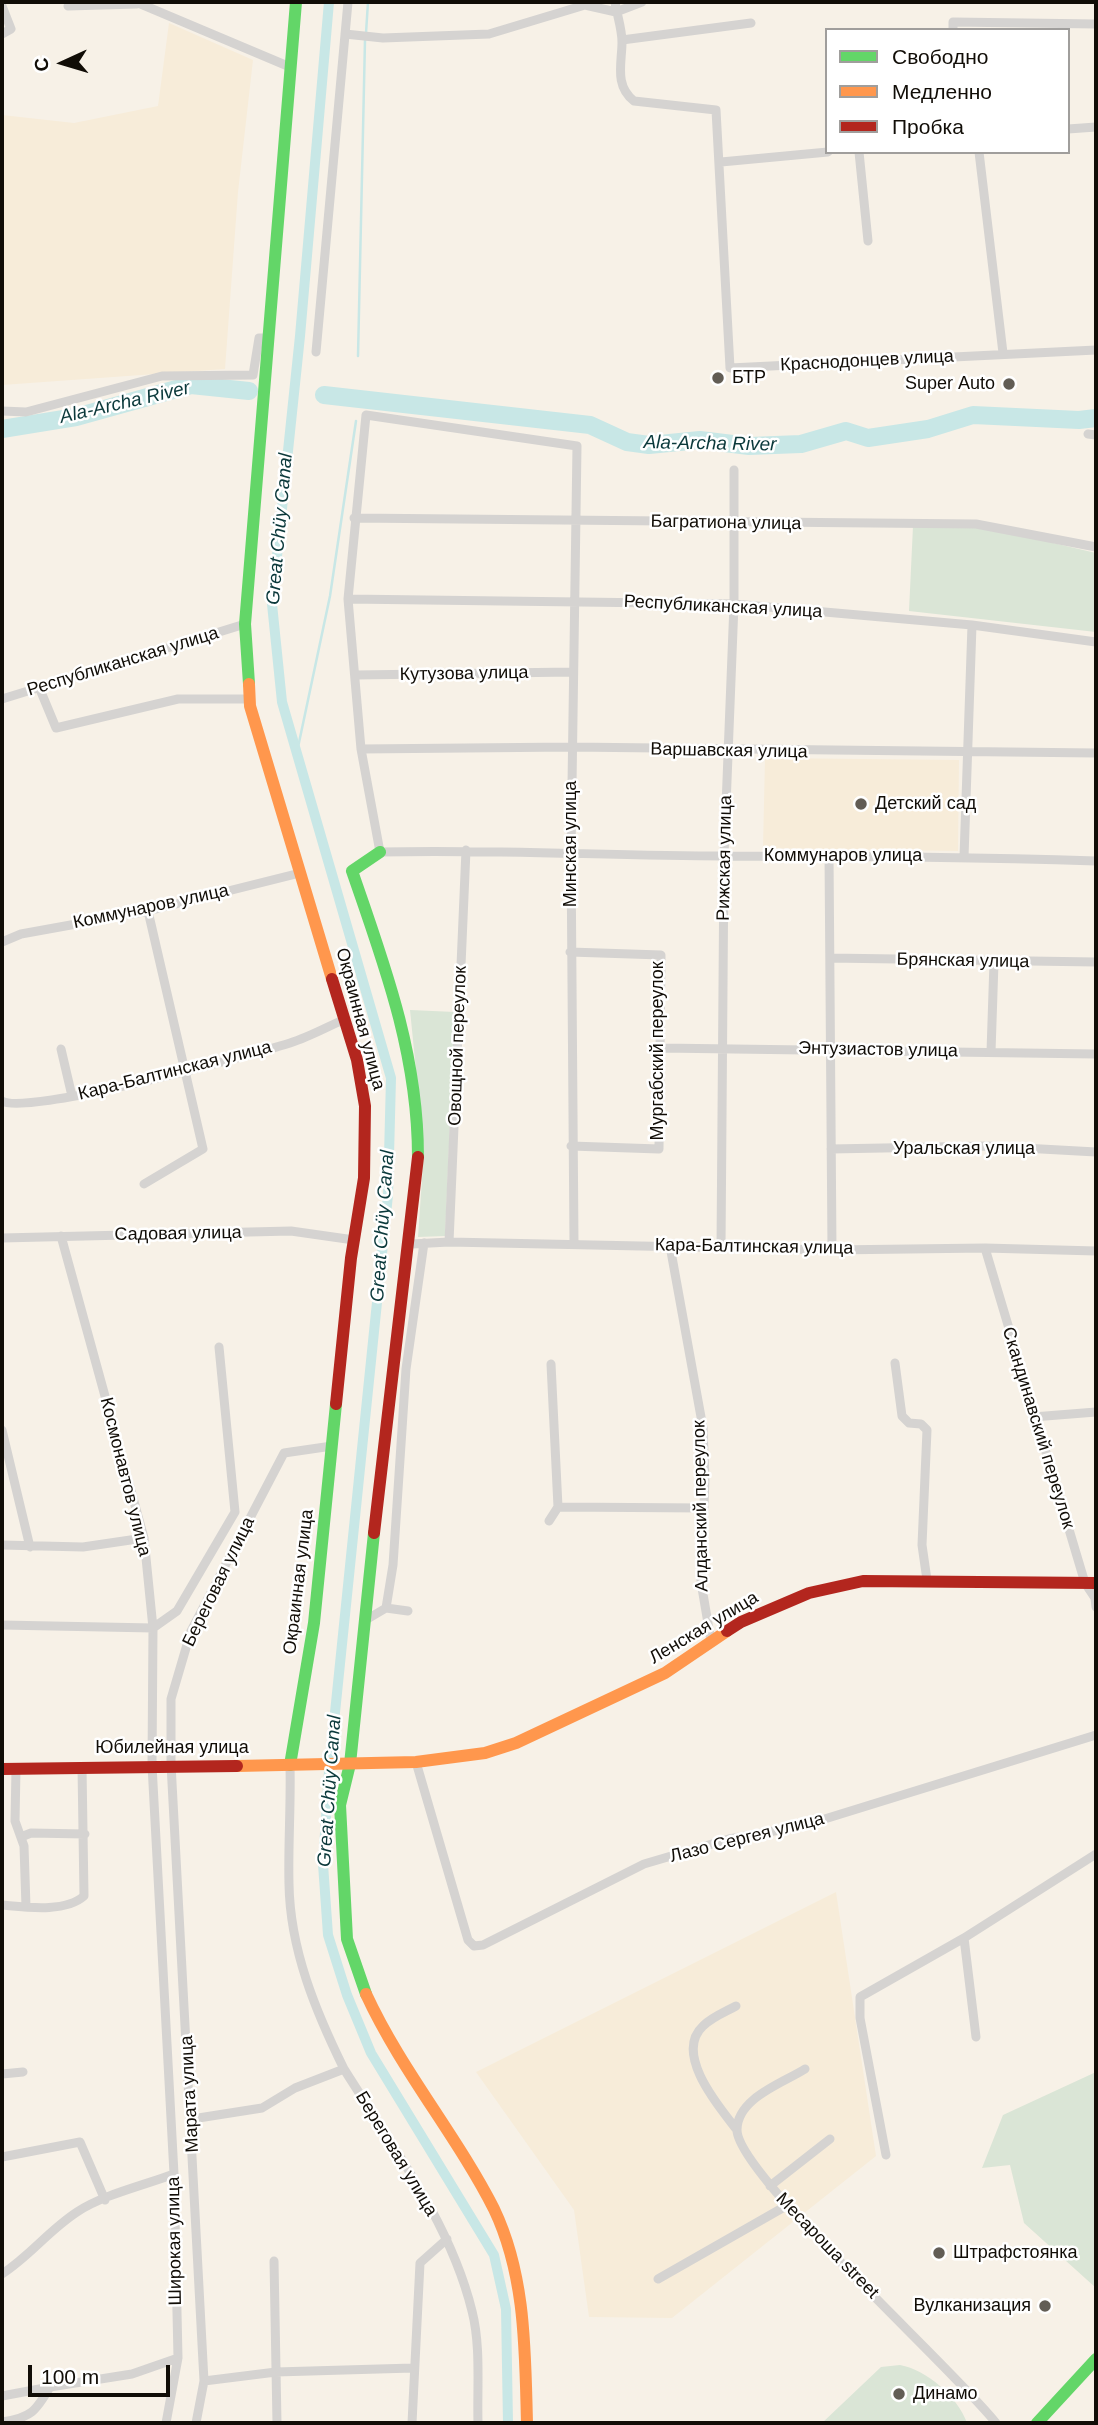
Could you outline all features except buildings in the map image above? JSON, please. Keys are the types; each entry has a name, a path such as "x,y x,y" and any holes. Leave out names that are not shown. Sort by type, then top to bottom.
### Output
{"street":[{"name":"Окраинная улица","path":"292,1765 314,1623 354,1240 364,1178 365,1106 357,1060 249,699 245,624 296,2"},
{"path":"316,352 348,2"},
{"path":"345,34 383,38 489,34 584,5 616,7 642,2"},
{"path":"68,6 137,3 290,67"},
{"path":"2,6 11,29 2,34"},
{"path":"616,7 622,40 620,82 627,95 634,101 716,110 721,162 825,152"},
{"path":"953,28 953,22 1096,24"},
{"path":"622,40 751,23"},
{"path":"1070,129 1096,127"},
{"path":"859,154 868,240"},
{"path":"979,154 1003,353"},
{"name":"Краснодонцев улица","path":"721,162 730,368 1096,350"},
{"path":"2,411 26,412 162,376 253,374 259,338 268,338"},
{"name":"Минская улица","path":"354,518 366,415 577,446 570,852 574,1243"},
{"name":"Рижская улица","path":"721,1247 724,856 734,604 734,470"},
{"path":"354,518 348,599 361,749 380,852 352,871 407,1032 416,1096 418,1151 418,1244 406,1369 393,1565 386,1608"},
{"name":"Багратиона улица","path":"354,518 976,524 1096,547"},
{"name":"Республиканская улица","path":"348,599 734,604 972,625 1096,642"},
{"name":"Республиканская улица","path":"2,699 245,624"},
{"path":"964,857 972,625"},
{"name":"Кутузова улица","path":"356,675 573,672"},
{"path":"39,687 56,728 178,699 249,699"},
{"name":"Варшавская улица","path":"361,749 571,747 728,751 1096,753"},
{"name":"Коммунаров улица","path":"380,852 466,849 1096,861"},
{"name":"Овощной переулок","path":"449,1242 466,849"},
{"path":"829,854 832,1250"},
{"name":"Коммунаров улица","path":"2,942 21,934 148,911 300,873"},
{"path":"144,1184 203,1149 148,911"},
{"name":"Мургабский переулок","path":"570,952 661,955 659,1149 572,1146"},
{"name":"Брянская улица","path":"830,958 1096,962"},
{"path":"991,1052 994,962"},
{"name":"Кара-Балтинская улица","path":"2,1101 8,1105 72,1096 184,1070 292,1042 345,1019"},
{"name":"Энтузиастов улица","path":"661,1048 1096,1054"},
{"path":"61,1049 72,1096"},
{"name":"Уральская улица","path":"831,1149 987,1146 1096,1152"},
{"name":"Садовая улица","path":"2,1238 291,1231 354,1240"},
{"name":"Космонавтов улица","path":"61,1236 144,1538 153,1628 152,1765"},
{"name":"Кара-Балтинская улица","path":"418,1244 574,1243 832,1250 985,1248 1096,1251"},
{"path":"418,1244 398,1331 340,1805 347,1939 367,1996 394,2047 494,2210 512,2262 524,2320 527,2423"},
{"name":"Алданский переулок","path":"670,1246 703,1428 701,1582 711,1641"},
{"name":"Скандинавский переулок","path":"985,1248 1033,1417 1091,1583 1096,1607"},
{"name":"Береговая улица","path":"153,1628 177,1611 235,1512 219,1347"},
{"path":"895,1363 902,1416 909,1423 920,1424 927,1430 922,1545 927,1580"},
{"path":"549,1521 558,1507 551,1364"},
{"path":"1033,1417 1096,1412"},
{"path":"2,1430 30,1547"},
{"name":"Береговая улица","path":"171,1764 171,1699 191,1630 284,1453 332,1446"},
{"path":"558,1507 704,1508"},
{"path":"2,1545 83,1547 144,1538"},
{"name":"Ленская улица","path":"346,1764 416,1762 485,1753 516,1743 665,1673 711,1641 768,1608 809,1593 863,1581 1091,1583"},
{"path":"364,1621 386,1608 408,1611"},
{"path":"2,1625 153,1628"},
{"name":"Лазо Сергея улица","path":"416,1762 468,1940 474,1946 483,1945 644,1864 729,1839 802,1826 1096,1735"},
{"name":"Юбилейная улица","path":"2,1769 171,1764 346,1764"},
{"name":"Марата улица","path":"171,1764 204,2381 196,2423"},
{"name":"Широкая улица","path":"152,1765 174,2174 178,2358 166,2423"},
{"name":"Береговая улица","path":"292,1765 289,1887 304,1978 321,2023 344,2070 417,2185 447,2239 473,2313 478,2423"},
{"path":"2,1905 26,1907 74,1903 84,1896 82,1767"},
{"path":"16,1769 15,1821 21,1837 26,1907"},
{"path":"21,1837 43,1833 85,1834"},
{"path":"886,2155 860,2018 860,1997 964,1938 1096,1854"},
{"path":"964,1938 976,2037"},
{"name":"Месароша street","path":"736,2006 702,2026 696,2037 695,2057 704,2087 737,2130 740,2144 786,2206 893,2313 996,2423"},
{"path":"737,2130 748,2105 806,2069"},
{"path":"192,2119 262,2108 295,2088 344,2070"},
{"path":"2,2074 23,2071"},
{"path":"770,2186 830,2139"},
{"path":"2,2157 80,2142 105,2200"},
{"path":"2,2274 32,2254 43,2237 80,2210 174,2174"},
{"path":"659,2279 786,2206"},
{"path":"412,2423 420,2263 428,2252 447,2239"},
{"path":"274,2261 277,2423"},
{"path":"2,2396 132,2374 178,2358"},
{"path":"1037,2423 1096,2359"},
{"path":"204,2381 276,2372 413,2368"},
{"path":"2,2422 17,2420 36,2411 50,2387"}],"shaded area":[{"path":"169,23 253,60 238,192 225,369 2,385 2,115 74,123 158,106"},
{"name":"Детский сад","path":"765,758 959,760 958,851 763,848"},
{"path":"836,1892 876,2156 672,2318 589,2317 574,2210 476,2072"}],"green space":[{"path":"913,526 985,527 1096,553 1096,632 909,611"},
{"path":"410,1010 455,1012 445,1236 418,1237 424,1150"},
{"path":"1096,2072 1096,2288 1024,2223 1010,2165 982,2168 1003,2115"},
{"name":"Динамо","path":"900,2365 921,2373 940,2386 957,2404 967,2423 822,2423 881,2367"}],"waterway":[{"name":"Great Chüy Canal","path":"329,2 300,336 272,604 282,702 391,1078 388,1195 329,1771 323,1864 328,1935 347,1995 371,2053 494,2255 506,2309 508,2423"},
{"path":"366,33 368,2"},
{"path":"358,356 365,40"},
{"name":"Ala-Archa River","path":"2,429 76,417 191,385 249,391"},
{"name":"Ala-Archa River","path":"324,395 590,425 627,442 649,445 700,440 749,446 801,444 846,431 868,438 928,429 973,415 1079,420 1096,418"},
{"path":"297,752 330,596 356,421"}],"traffic: fast":[{"path":"249,684 245,624 296,2"},
{"path":"380,852 352,871 387,976 406,1047 417,1119 418,1157"},
{"path":"290,1765 314,1623 336,1404"},
{"path":"366,1994 347,1939 340,1805 350,1764 374,1533"},
{"path":"1037,2423 1096,2359"}],"traffic: slow":[{"path":"249,684 250,706 332,979"},
{"path":"237,1766 416,1762 485,1753 516,1743 665,1673 727,1631"},
{"path":"366,1994 396,2049 479,2182 505,2234 522,2314 527,2423"}],"traffic: jam":[{"path":"332,979 357,1060 365,1106 364,1178 351,1258 336,1404"},
{"path":"374,1533 418,1157"},
{"path":"727,1631 741,1622 809,1593 863,1581 1096,1583"},
{"path":"2,1769 237,1766"}],"place":[{"name":"БТР","path":"718,378"},
{"name":"Super Auto","path":"1009,384"},
{"name":"Детский сад","path":"861,804"},
{"name":"Штрафстоянка","path":"939,2253"},
{"name":"Вулканизация","path":"1045,2306"},
{"name":"Динамо","path":"899,2394"}]}
